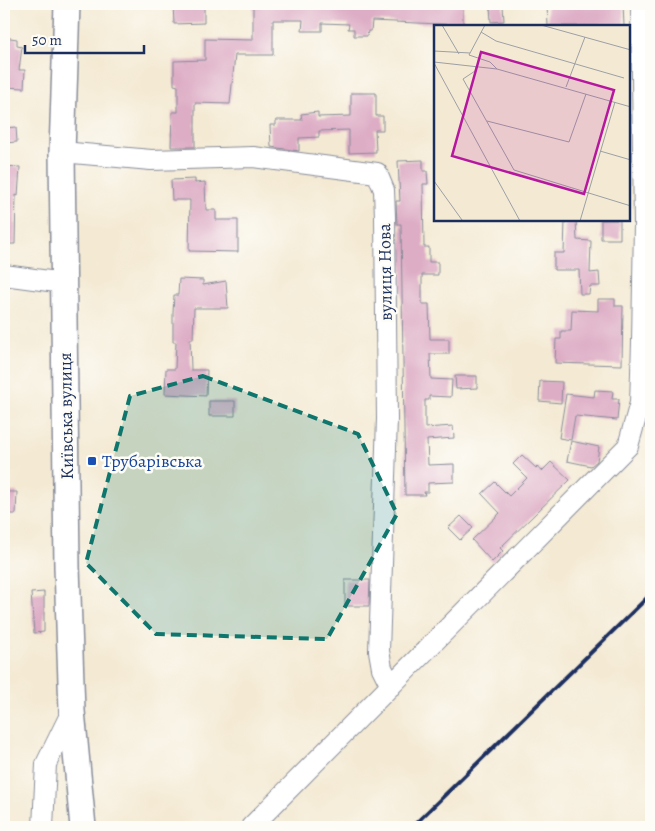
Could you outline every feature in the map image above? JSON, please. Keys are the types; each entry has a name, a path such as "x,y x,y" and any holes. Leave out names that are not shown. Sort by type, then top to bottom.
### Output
{"main road":[{"name":"Київська вулиця","path":"67,4 62,152 67,567 72,711 83,827"}],"street":[{"path":"251,827 628,446 640,403 642,342 644,223 641,4"},
{"name":"вулиця Нова","path":"62,152 150,160 253,157 377,173 384,190 387,409 379,651 382,668 391,686"},
{"path":"4,275 64,283"},
{"path":"43,827 46,764 72,711"}],"highlighted area":[{"path":"203,376 358,434 397,514 327,639 156,634 86,563 130,396"}],"building":[{"path":"173,4 204,4 204,23 174,24"},
{"path":"253,4 463,4 463,25 372,21 371,31 368,31 367,36 354,36 354,29 348,29 349,24 322,23 322,31 302,31 303,20 273,20 273,55 235,55 230,104 195,103 195,147 171,147 172,112 178,112 178,86 174,85 174,61 205,60 205,39 253,40"},
{"path":"623,4 624,25 548,25 547,5"},
{"path":"490,5 503,5 504,21 491,22"},
{"path":"4,37 17,39 17,46 22,47 19,70 25,70 24,88 4,87"},
{"path":"351,93 376,93 376,116 383,116 383,130 375,130 376,152 349,153 349,130 319,131 319,137 299,138 299,151 271,147 270,125 276,125 276,120 302,120 301,114 318,112 318,117 351,116"},
{"path":"16,127 17,142 4,143 4,128"},
{"path":"423,160 423,171 427,171 428,184 423,184 424,247 429,247 429,262 438,262 438,275 422,275 422,304 429,304 430,339 449,339 449,354 430,354 431,379 452,380 451,397 429,396 429,400 425,400 425,428 453,426 454,438 427,440 428,465 454,464 454,482 428,483 428,492 424,492 425,495 405,495 401,224 397,224 396,201 400,201 398,161"},
{"path":"4,166 20,167 18,196 16,195 15,244 4,244"},
{"path":"195,179 195,183 205,182 206,210 216,210 216,220 238,220 238,252 189,251 190,200 172,200 171,180"},
{"path":"565,221 576,221 577,240 591,241 590,273 599,272 600,286 590,286 589,294 580,294 579,270 554,270 554,253 564,253"},
{"path":"601,221 620,221 620,239 601,239"},
{"path":"179,279 203,280 203,285 226,281 228,308 194,308 193,339 190,339 191,370 207,370 206,396 165,394 166,369 175,369 176,342 173,342 173,313 174,295 178,295"},
{"path":"598,299 615,299 615,306 623,306 622,365 555,363 556,339 561,339 561,331 571,331 572,310 598,311"},
{"path":"455,376 477,376 477,388 456,389"},
{"path":"540,381 562,382 561,403 539,401"},
{"path":"595,390 613,391 612,399 619,399 617,420 575,416 571,440 559,438 566,394 594,397"},
{"path":"209,401 235,401 235,416 209,416"},
{"path":"571,441 599,447 597,461 591,466 567,461"},
{"path":"522,455 542,471 551,462 570,480 500,548 503,551 492,562 472,540 500,513 482,494 495,482 509,496 527,478 513,464"},
{"path":"4,492 17,492 16,514 4,514"},
{"path":"461,516 473,528 460,540 448,528"},
{"path":"345,580 370,580 369,606 345,606"},
{"path":"44,592 44,632 34,633 31,593"}],"railway":[{"path":"412,827 651,594"}],"place":[{"name":"Трубарівська","path":"92,461"}]}
